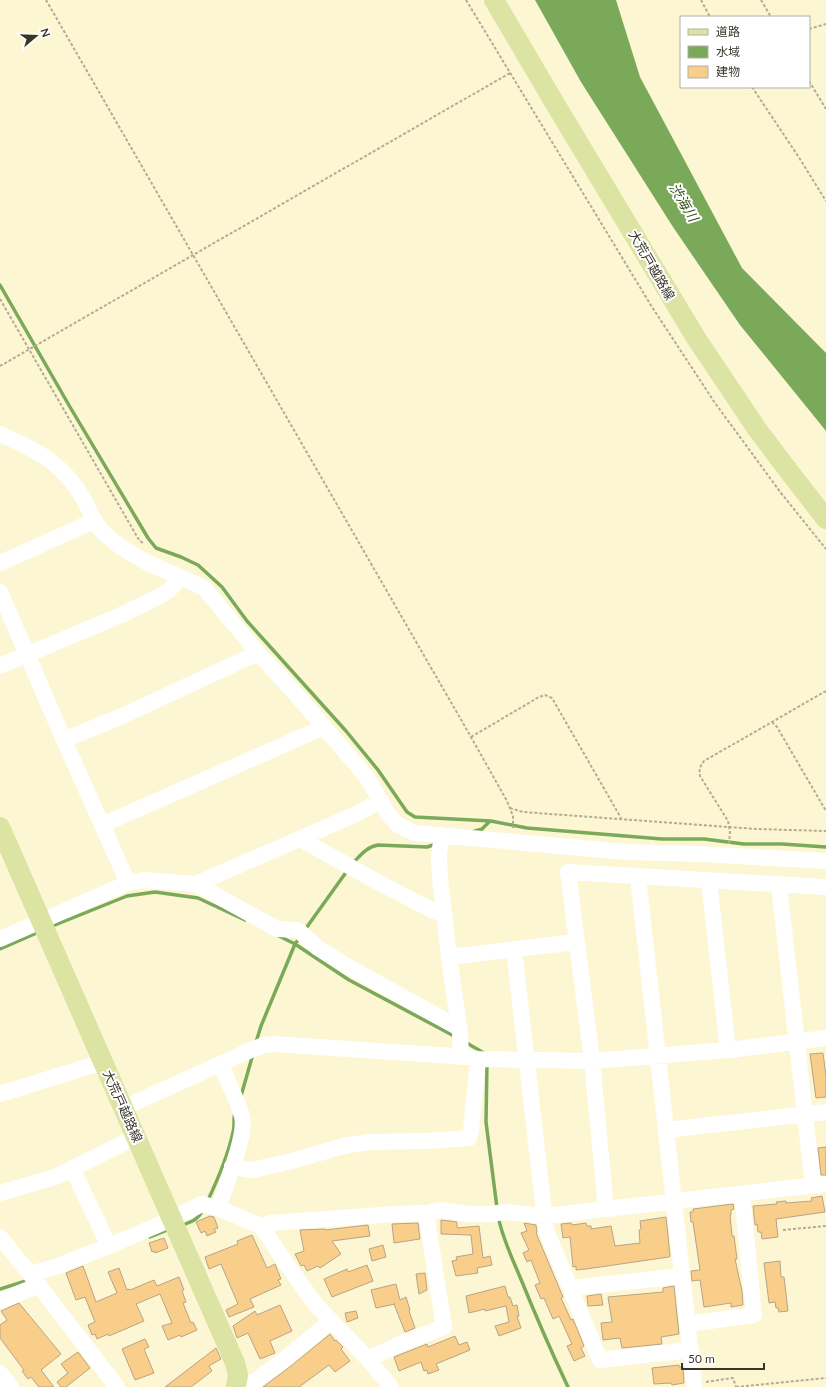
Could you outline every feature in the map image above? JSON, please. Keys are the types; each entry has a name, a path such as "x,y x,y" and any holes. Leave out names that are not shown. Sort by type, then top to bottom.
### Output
{"main road":[{"name":"大荒戸越路線","path":"494,0 696,338 757,428 826,519"},
{"name":"大荒戸越路線","path":"0,827 235,1363 238,1375 245,1385"}],"street":[{"path":"0,434 54,462 72,481 83,498 94,521 105,535 132,555 204,589 366,776 388,814 398,825 406,830 415,833 626,852 700,854 826,862"},
{"path":"0,563 94,521"},
{"path":"0,666 121,615 160,596 169,590 181,577"},
{"path":"0,592 128,883"},
{"path":"64,740 127,714 258,653"},
{"path":"102,825 324,727"},
{"path":"196,884 360,812 380,801"},
{"path":"442,835 439,855 440,879 459,1028 461,1057"},
{"path":"300,839 385,886 445,915"},
{"path":"606,1210 592,1061 568,872 709,881 826,886"},
{"path":"638,877 694,1383"},
{"path":"0,939 128,883 144,880 196,884 277,929 298,930 318,948 345,965 459,1028"},
{"path":"709,881 728,1050"},
{"path":"261,1226 272,1223 426,1213 442,1210 469,1214 506,1212 545,1216 819,1185 805,1114 780,884"},
{"path":"449,957 576,942"},
{"path":"514,949 546,1230 600,1360 691,1350"},
{"path":"123,1108 251,1050 264,1045 274,1044 478,1059 592,1061 658,1057 826,1038"},
{"path":"232,1166 252,1170 292,1161 342,1146 369,1142 469,1138 478,1059"},
{"path":"0,1094 103,1062"},
{"path":"218,1208 243,1129 242,1116 221,1064"},
{"path":"666,1130 826,1112"},
{"path":"0,1193 55,1177 136,1137"},
{"path":"72,1168 109,1246"},
{"path":"688,1324 754,1315 742,1194"},
{"path":"0,1301 55,1267 172,1219 202,1204 218,1208 261,1226 306,1292 331,1321 368,1359 391,1387"},
{"path":"368,1359 400,1344 444,1327 426,1213"},
{"path":"0,1237 35,1280 116,1387"},
{"path":"570,1288 682,1276"},
{"path":"245,1385 285,1359 331,1321"},
{"path":"0,1373 11,1387"}],"path":[{"path":"46,0 90,74 192,256 472,737 514,816 511,841"},
{"path":"466,0 652,307 715,403 781,493 826,549"},
{"path":"701,0 709,16"},
{"path":"761,0 770,16"},
{"path":"810,29 826,24"},
{"path":"0,366 510,73"},
{"path":"810,83 826,109"},
{"path":"753,88 826,201"},
{"path":"0,299 140,540 145,545"},
{"path":"725,856 729,846 730,832 728,821 700,776 699,770 701,764 826,691"},
{"path":"472,737 539,697 545,695 549,696 565,717 621,819"},
{"path":"772,722 777,727 826,811"},
{"path":"510,808 523,812 729,827 826,831"},
{"path":"783,1230 826,1226"},
{"path":"694,1383 734,1378 736,1387 826,1378"}],"water":[{"name":"渋海川","path":"535,0 616,0 640,77 742,268 826,353 826,431 740,325 673,227 581,82"}],"building":[{"path":"823,1053 826,1076 826,1097 816,1098 810,1054"},
{"path":"826,1147 826,1175 821,1175 818,1148"},
{"path":"822,1196 825,1212 776,1219 778,1237 762,1239 761,1232 758,1232 757,1224 755,1225 753,1206 777,1204 776,1202 786,1201 786,1203 812,1201 811,1198"},
{"path":"733,1204 734,1209 731,1210 730,1215 732,1236 734,1236 737,1259 735,1259 742,1291 743,1305 731,1307 731,1303 704,1307 700,1280 692,1281 691,1271 700,1270 693,1222 691,1222 690,1212 693,1212 693,1209"},
{"path":"210,1216 214,1217 218,1228 214,1229 216,1232 207,1236 205,1231 201,1233 196,1222"},
{"path":"666,1217 669,1257 586,1269 576,1270 576,1266 573,1267 570,1237 563,1238 561,1224 571,1223 572,1225 586,1223 587,1226 591,1226 591,1229 611,1226 615,1246 640,1243 640,1221"},
{"path":"441,1220 457,1222 457,1228 479,1226 483,1258 490,1256 492,1265 477,1268 478,1273 456,1276 452,1261 457,1260 456,1257 473,1254 471,1235 441,1234"},
{"path":"418,1223 420,1239 394,1243 392,1224"},
{"path":"524,1223 536,1225 536,1233 563,1297 561,1298 571,1320 573,1319 584,1346 581,1348 585,1356 574,1361 567,1346 572,1344 559,1316 553,1319 544,1298 541,1299 535,1285 540,1283 531,1260 527,1262 523,1253 529,1250 521,1233 527,1231"},
{"path":"368,1225 370,1236 332,1241 341,1254 320,1268 318,1266 307,1271 304,1265 301,1266 295,1254 304,1251 300,1230 325,1230"},
{"path":"252,1235 267,1268 275,1264 281,1279 278,1280 281,1285 250,1299 254,1307 229,1317 226,1310 238,1304 221,1264 209,1269 205,1257 238,1244 237,1241"},
{"path":"164,1238 168,1248 155,1253 155,1251 152,1252 149,1243"},
{"path":"383,1245 386,1257 372,1261 369,1249"},
{"path":"780,1261 781,1277 784,1277 788,1311 779,1312 778,1308 776,1308 775,1302 769,1303 764,1263"},
{"path":"367,1265 373,1281 332,1297 324,1279 347,1269 348,1272"},
{"path":"83,1266 96,1302 117,1293 108,1272 119,1268 127,1290 154,1280 157,1286 179,1277 184,1290 182,1291 186,1302 183,1303 191,1323 193,1322 197,1330 181,1337 180,1335 168,1340 162,1326 172,1323 160,1294 136,1304 144,1321 109,1336 108,1334 97,1339 95,1334 92,1335 88,1325 95,1322 85,1297 76,1300 66,1273"},
{"path":"425,1273 427,1290 419,1294 416,1274"},
{"path":"396,1284 400,1300 406,1297 415,1328 405,1332 394,1304 376,1308 371,1290"},
{"path":"505,1286 508,1297 510,1297 513,1306 517,1305 519,1316 517,1316 521,1328 499,1336 495,1326 509,1322 506,1306 469,1313 466,1296"},
{"path":"674,1286 679,1334 661,1337 662,1344 622,1348 620,1338 603,1340 601,1323 612,1322 608,1297 663,1292 663,1288"},
{"path":"601,1294 603,1305 588,1306 587,1296"},
{"path":"19,1303 61,1354 41,1370 54,1387 39,1387 31,1377 28,1379 22,1371 24,1370 0,1338 0,1325 7,1320 1,1311"},
{"path":"280,1305 292,1331 270,1341 275,1353 260,1359 248,1333 237,1338 233,1326 255,1311 257,1315"},
{"path":"356,1311 358,1318 347,1322 345,1313"},
{"path":"330,1334 335,1341 336,1340 343,1347 341,1349 350,1361 335,1372 329,1365 299,1387 263,1387 291,1366"},
{"path":"455,1336 459,1345 467,1342 470,1350 436,1364 439,1370 428,1374 427,1370 424,1371 421,1362 399,1371 394,1357 427,1344 428,1347"},
{"path":"145,1339 149,1347 144,1349 154,1373 135,1380 122,1349"},
{"path":"216,1348 221,1359 209,1366 212,1371 191,1387 165,1387"},
{"path":"78,1352 90,1368 66,1387 61,1387 57,1382 68,1373 61,1364"},
{"path":"679,1365 679,1367 683,1367 684,1383 672,1385 671,1383 654,1384 652,1368"}],"waterway":[{"path":"0,285 148,538 156,548 198,565 222,587 247,621 346,731 378,770 407,812 415,817 491,821 527,828 662,839 704,839 744,844 782,844 826,847"},
{"path":"472,832 482,829 490,821"},
{"path":"352,864 367,850 378,845 427,847 436,844"},
{"path":"304,931 347,871"},
{"path":"50,927 127,896 155,892 198,898 245,920"},
{"path":"0,949 39,932"},
{"path":"277,935 295,944 349,980 456,1037"},
{"path":"256,1042 261,1026 295,944 300,937"},
{"path":"465,1042 484,1053"},
{"path":"241,1096 253,1054"},
{"path":"487,1063 486,1122 497,1208"},
{"path":"208,1200 219,1175 234,1130 235,1113"},
{"path":"182,1225 195,1220 203,1209"},
{"path":"498,1216 502,1232 511,1255 568,1387"},
{"path":"150,1237 170,1229"},
{"path":"0,1289 29,1280"}]}
